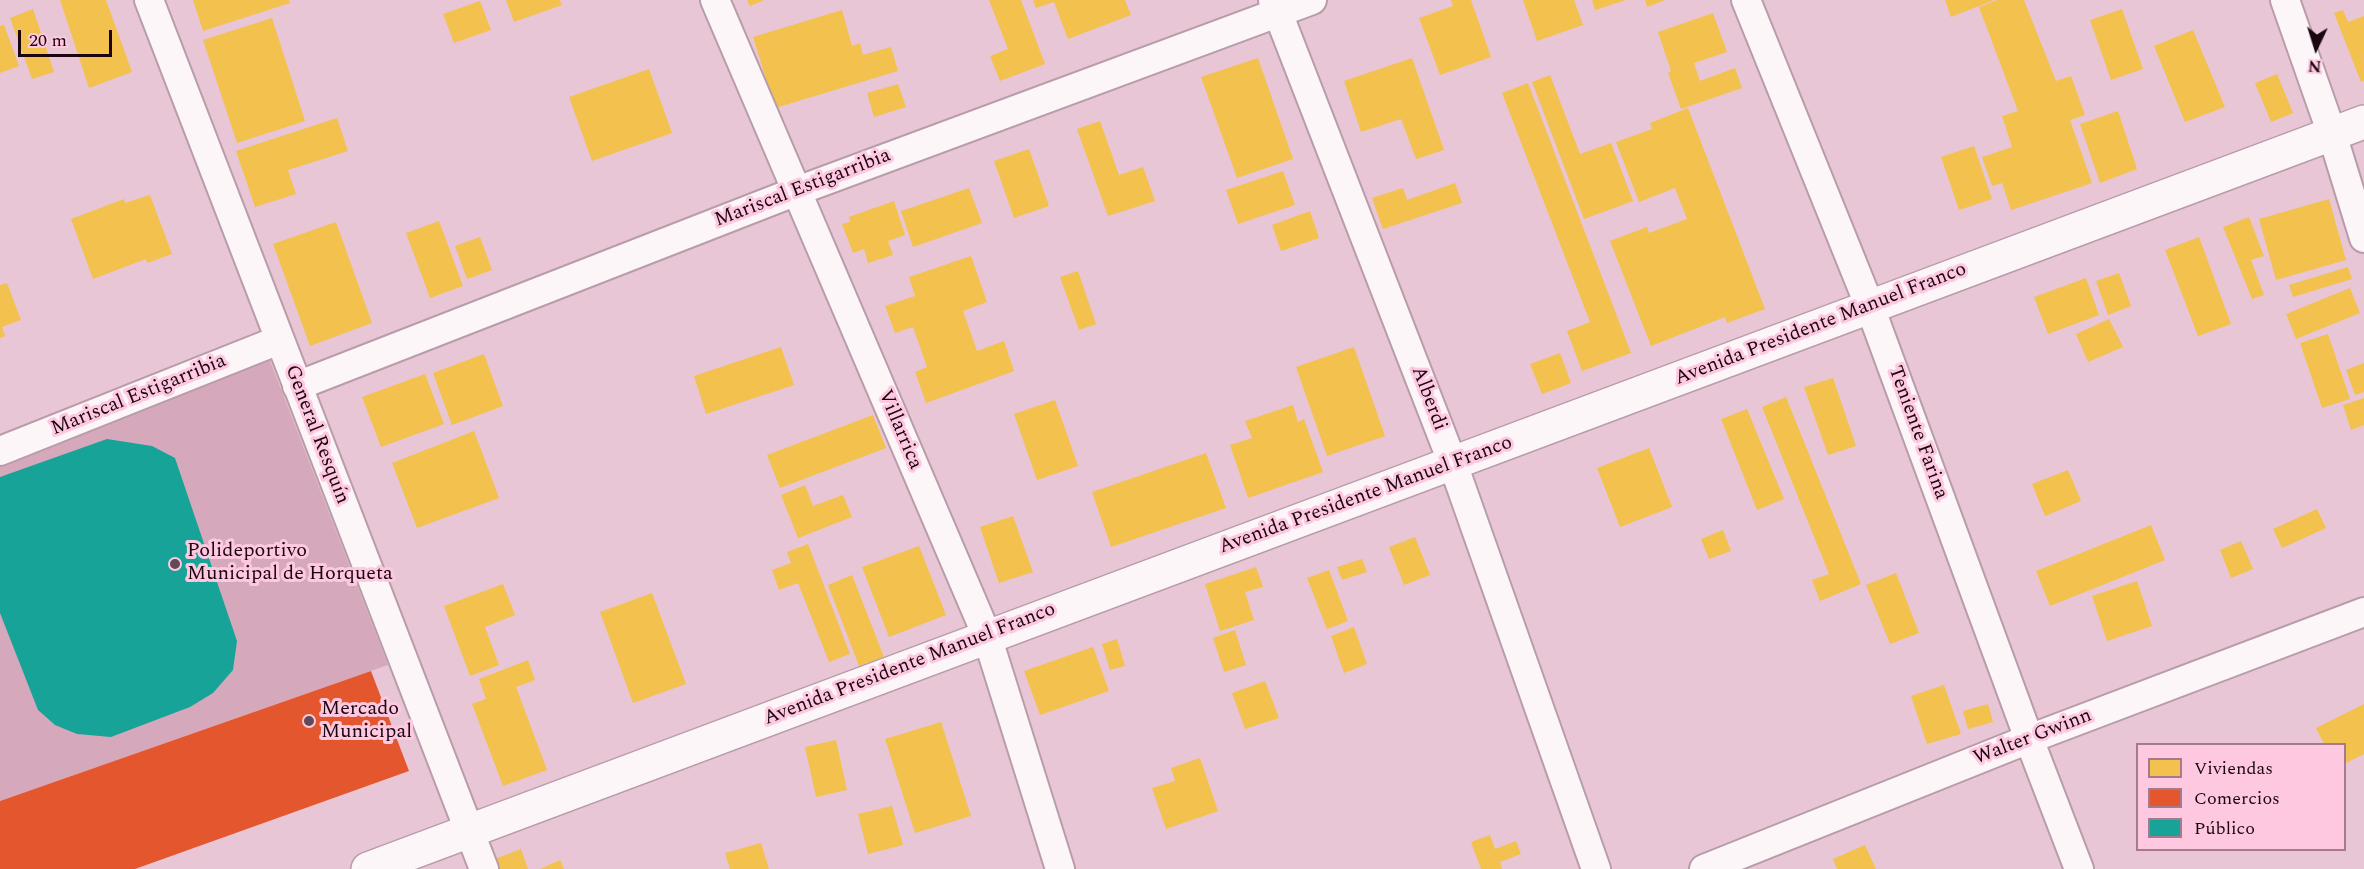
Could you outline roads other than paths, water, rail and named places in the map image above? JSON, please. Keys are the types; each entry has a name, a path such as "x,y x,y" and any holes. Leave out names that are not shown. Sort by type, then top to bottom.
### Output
{"main road":[{"name":"Avenida Presidente Manuel Franco","path":"368,869 2364,122"}],"street":[{"name":"General Resquín","path":"149,0 484,869"},
{"name":"Villarrica","path":"715,0 987,636 1060,869"},
{"name":"Mariscal Estigarribia","path":"297,386 1276,6 1312,0"},
{"name":"Teniente Farina","path":"1746,0 1870,307 2029,740 2079,869"},
{"path":"2285,0 2332,134 2364,238"},
{"name":"Alberdi","path":"1276,6 1453,464 1596,869"},
{"name":"Mariscal Estigarribia","path":"0,451 279,340"},
{"name":"Walter Gwinn","path":"1704,869 2029,740 2364,612"}],"place":[{"name":"Polideportivo Municipal de Horqueta","path":"175,564"},
{"name":"Mercado Municipal","path":"309,721"}]}
